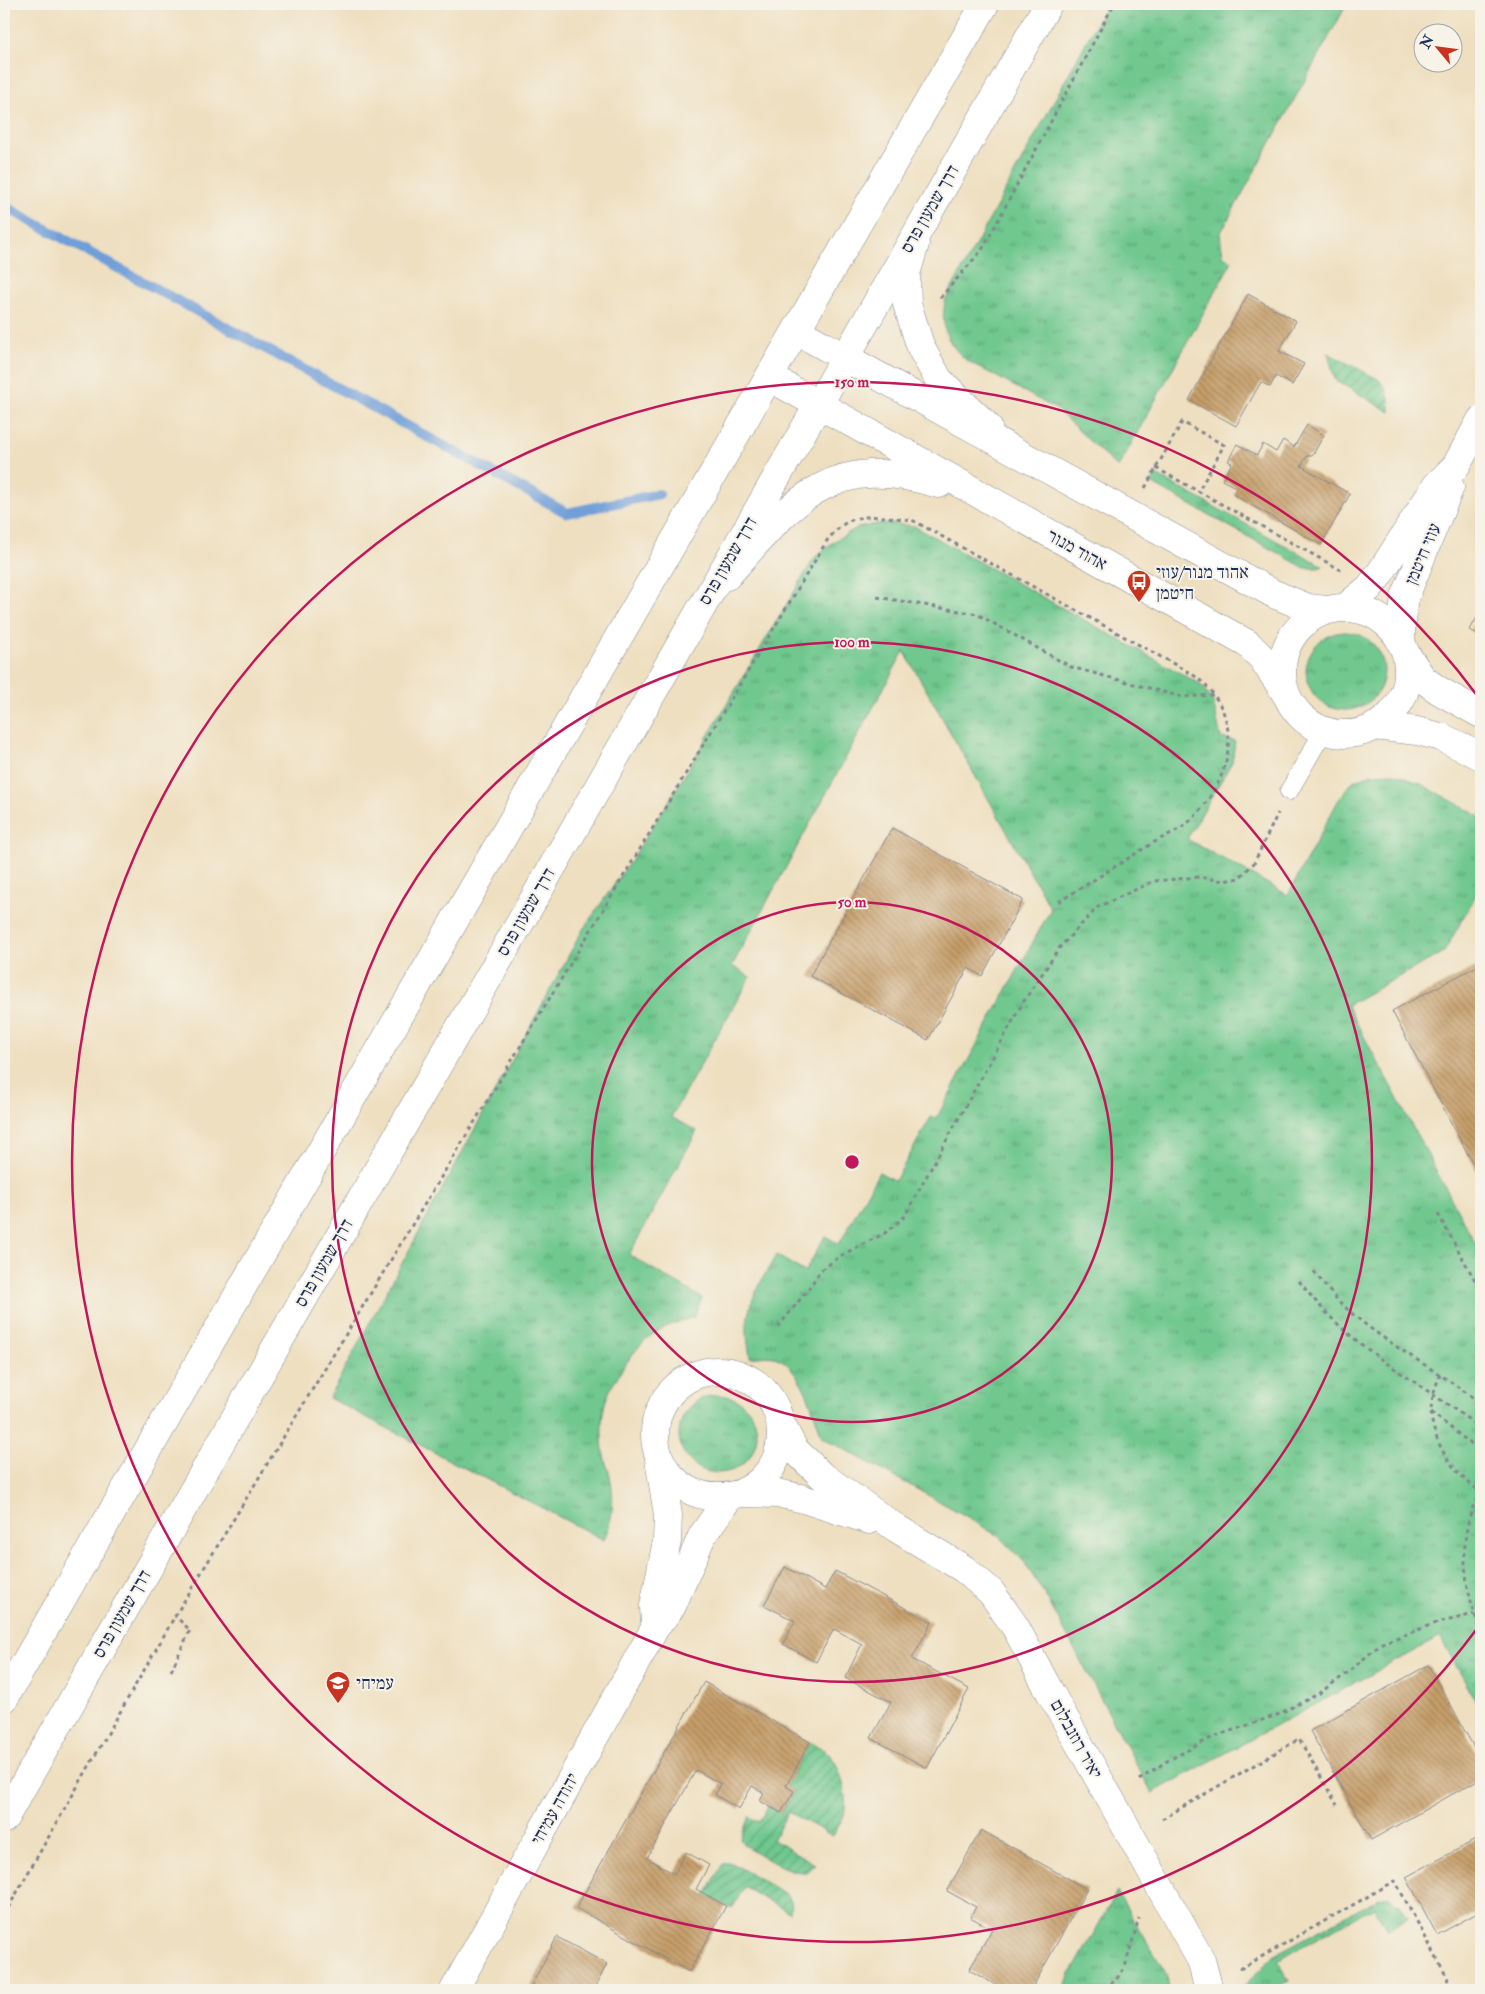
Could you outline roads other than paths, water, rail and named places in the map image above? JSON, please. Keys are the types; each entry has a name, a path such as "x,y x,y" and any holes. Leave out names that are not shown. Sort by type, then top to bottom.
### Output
{"street":[{"path":"4,1699 985,4"},
{"name":"דרך שמעון פרס","path":"4,1819 1048,4"},
{"path":"921,225 906,274 907,304 920,348 940,380 1012,450"},
{"path":"797,331 1274,594 1308,608 1366,611 1384,620 1397,635 1423,679 1438,690 1481,714"},
{"name":"אהוד מנור","path":"769,377 1248,644 1262,658 1286,694"},
{"name":"עוזי חיטמן","path":"1404,648 1401,629 1405,597 1449,494 1456,466 1481,420"},
{"name":"עוזי חיטמן","path":"1336,609 1369,588 1436,486 1456,466"},
{"name":"אהוד מנור","path":"706,600 779,517 814,490 828,484 864,474 897,475 914,477 982,497"},
{"path":"1336,609 1308,620 1294,634 1284,652 1282,674 1286,694 1297,712 1314,726 1334,733 1355,733 1375,726 1392,713 1403,695 1408,674 1404,648"},
{"path":"1375,726 1441,737 1481,756"},
{"path":"724,1371 742,1375 760,1386 773,1402 780,1422 780,1442 774,1462 760,1481 735,1494 706,1496 685,1488 668,1473 658,1454 655,1434 659,1414 668,1395 683,1381 702,1373 724,1371"},
{"name":"יאיר רוזנבלום","path":"780,1422 794,1448 807,1463 845,1493 896,1528 964,1569 991,1592 1016,1628 1050,1694 1200,1960 1209,1990"},
{"name":"יהודה עמיחי","path":"655,1628 654,1606 667,1541 668,1524 658,1454"},
{"name":"יאיר רוזנבלום","path":"735,1494 781,1494 800,1498 896,1528"},
{"name":"יהודה עמיחי","path":"454,1990 655,1628 672,1606 702,1536 735,1494"}],"lane":[{"path":"1289,791 1324,730"}],"waterway":[{"path":"4,206 567,513 659,494"}],"place":[{"name":"אהוד מנור/עוזי חיטמן","path":"1139,603"},
{"name":"עמיחי","path":"338,1704"}]}
